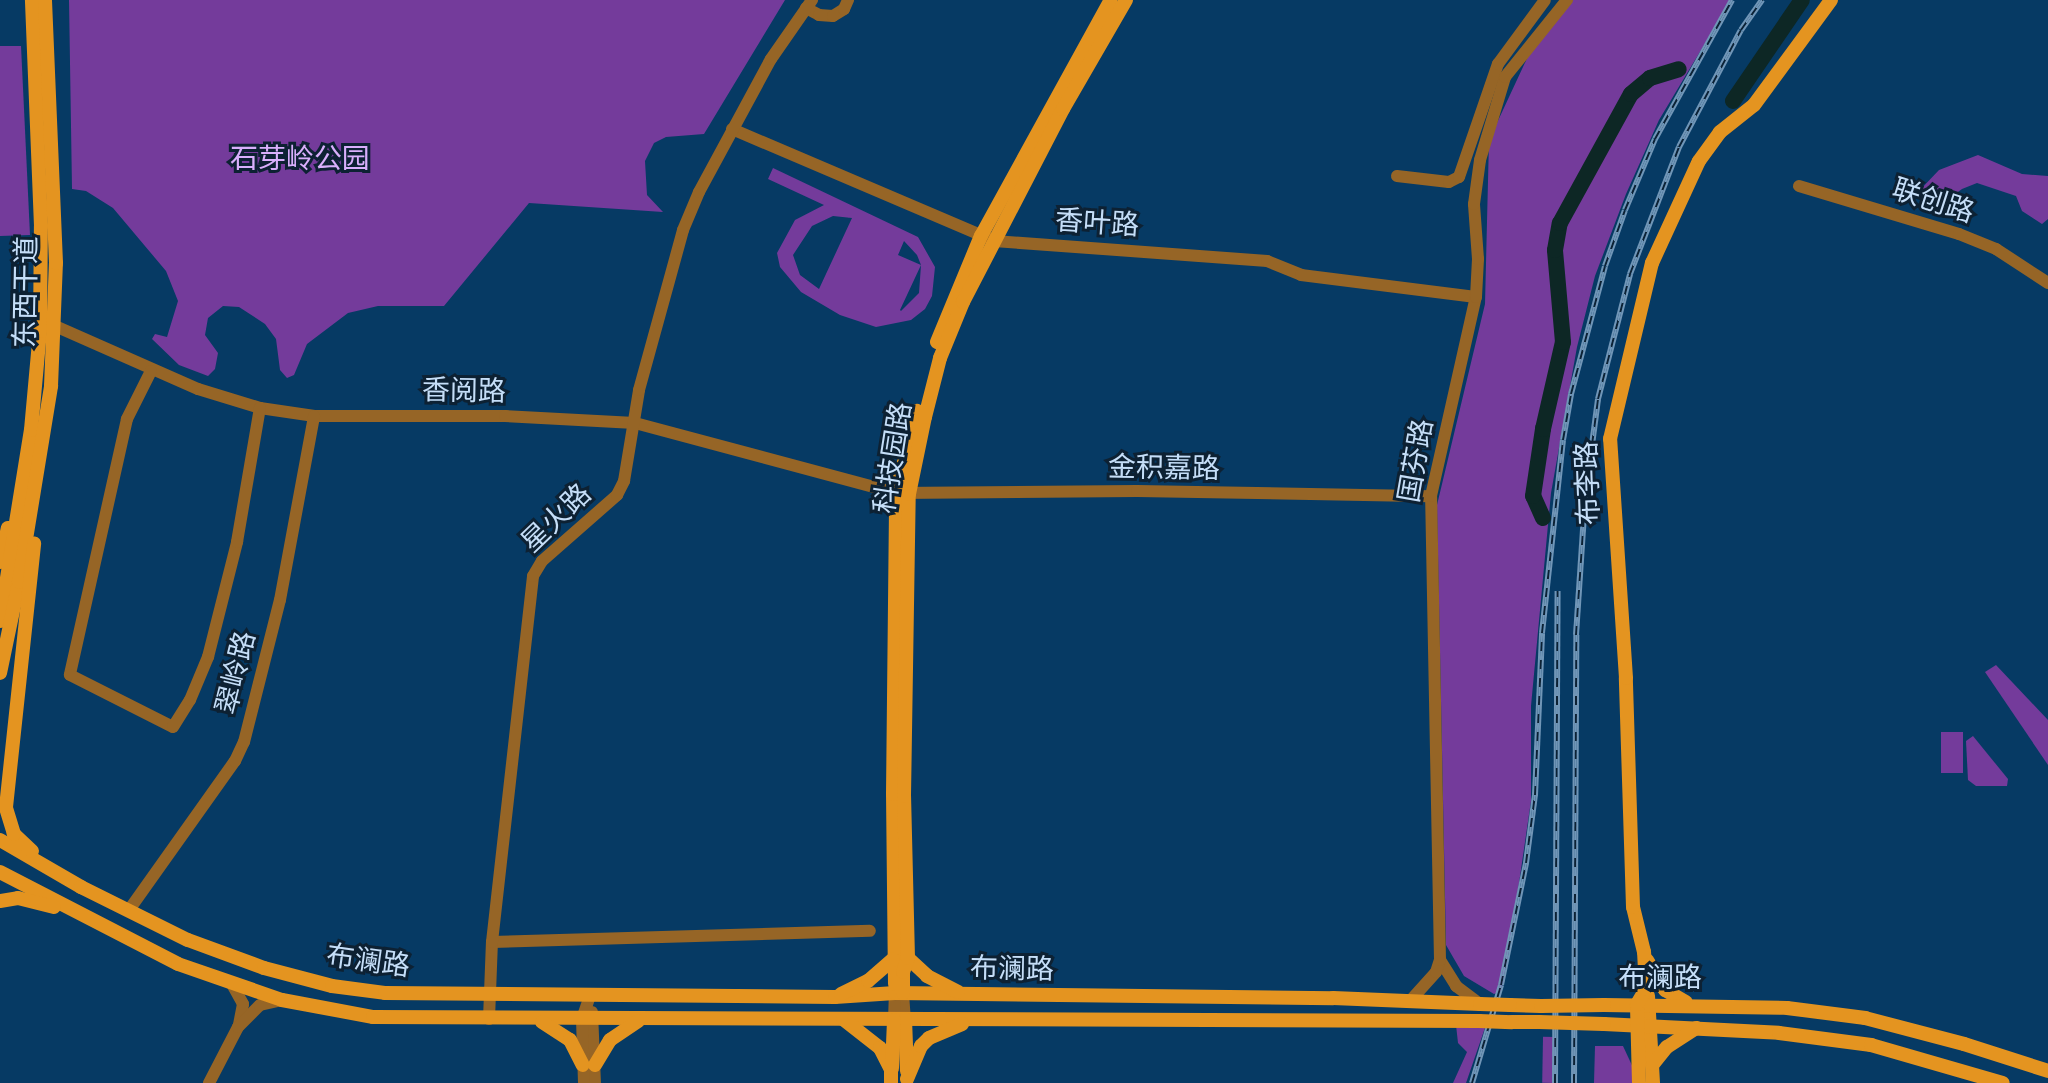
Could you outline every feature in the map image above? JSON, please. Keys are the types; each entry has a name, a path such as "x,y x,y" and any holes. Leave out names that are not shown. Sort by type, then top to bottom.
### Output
{"main road":[{"name":"东西干道","path":"32,0 47,323"},
{"name":"东西干道","path":"14,581 37,432 56,263 45,0"},
{"name":"科技园路","path":"899,993 904,796 902,493 940,358 988,239 1111,0"},
{"name":"科技园路","path":"988,239 1126,0"},
{"name":"布李路","path":"1644,1025 1644,952 1633,907 1626,678 1610,439 1652,263 1699,161 1720,132 1754,105 1831,0"},
{"path":"0,562 37,432"},
{"path":"37,432 6,807 9,826 24,845 81,887"},
{"path":"0,621 14,581"},
{"path":"0,673 14,581"},
{"name":"布澜路","path":"0,840 81,887 188,940 264,968 332,986 432,996 835,997 899,993 1541,1006 1604,1005 1644,999 1787,1008 1865,1018 1964,1044 2048,1071"},
{"name":"布澜路","path":"0,872 178,964 282,1000 373,1017 1084,1022 1479,1021 1698,1027 1871,1045 2003,1083"},
{"path":"0,901 18,898 73,911"},
{"path":"1644,952 1665,990 1690,1004"},
{"path":"835,997 868,981 900,958 964,996 956,1019"},
{"path":"534,1020 559,1031 589,1065 619,1031 643,1019"},
{"path":"843,1019 880,1048 891,1070 891,1083"},
{"path":"908,1081 921,1046 929,1038 948,1028 988,1019"},
{"path":"900,1020 908,1081"},
{"path":"891,1083 900,1020"},
{"path":"1644,1025 1653,1064 1653,1083"},
{"path":"1639,1083 1644,1025"},
{"path":"1653,1064 1667,1047 1698,1027"}],"street":[{"path":"809,4 819,15 833,16 844,9 848,0"},
{"path":"1397,176 1449,182 1459,177 1498,64 1545,0"},
{"name":"国芬路","path":"1440,960 1431,496 1476,297 1478,259 1474,204 1488,127 1505,77 1567,0"},
{"name":"星火路","path":"489,1019 492,942 533,576 542,561 617,495 624,481 653,330 683,230 732,129 771,59 809,4"},
{"name":"香叶路","path":"732,129 988,239 1267,261 1301,275 1476,297"},
{"name":"联创路","path":"1799,186 1971,239 2023,264 2047,284"},
{"name":"香阅路","path":"47,323 151,371 260,408 314,416 505,416 635,423 902,493"},
{"path":"151,371 127,419 70,675 173,727 195,689 208,657 237,542 260,408"},
{"name":"翠岭路","path":"129,910 228,772 244,742 280,600 314,416"},
{"name":"金积嘉路","path":"902,493 1137,491 1431,496"},
{"path":"492,942 870,931"},
{"path":"1410,1001 1436,972 1440,960"},
{"path":"1440,960 1456,986 1480,1004"},
{"path":"209,1083 238,1027 243,1004 232,984"},
{"name":"科技园路","path":"899,993 900,1020"},
{"path":"590,996 587,1019 589,1065 595,1083"},
{"path":"238,1027 260,1005 282,1000"},
{"path":"584,1083 589,1065"}],"green space":[{"name":"石芽岭公园","path":"69,0 785,0 704,134 666,137 654,143 645,161 647,195 663,212 529,203 444,306 378,306 348,313 307,344 294,375 287,378 280,370 276,339 265,324 239,307 223,306 208,318 205,335 218,353 215,369 208,376 179,365 152,339 155,334 167,337 178,301 166,271 113,208 86,191 72,189"},
{"path":"1573,0 1731,0 1659,120 1626,194 1595,276 1577,347 1551,493 1531,706 1531,801 1508,958 1501,991 1494,994 1464,976 1446,945 1437,505 1485,304 1489,140 1530,52"},
{"path":"0,46 21,46 30,235 0,236"},
{"path":"1978,155 2022,174 2048,176 2048,219 2042,224 2022,211 2016,196 1977,183 1962,189 1940,205 1924,206 1919,191 1939,170"},
{"path":"773,168 918,237 935,267 932,296 925,309 911,320 876,327 840,315 801,292 780,267 777,253 795,220 824,205 768,179","holes":["833,216 852,218 819,289 800,275 793,255 812,226","904,241 917,255 921,265 898,255","921,265 919,293 900,310"]},
{"path":"1996,665 2048,720 2048,765 1985,672"},
{"path":"1941,732 1963,732 1963,773 1941,773"},
{"path":"1973,736 2008,779 2007,786 1976,786 1968,780 1966,741"},
{"path":"1456,1025 1486,1025 1466,1083 1453,1083 1467,1052 1458,1043"},
{"path":"1543,1037 1555,1037 1554,1083 1542,1083"},
{"path":"1595,1046 1623,1046 1636,1074 1636,1083 1594,1083"}],"waterway":[{"path":"1733,101 1802,0"},
{"path":"1543,518 1533,496 1543,429 1563,342 1555,250 1560,223 1631,94 1650,78 1679,69"}],"railway":[{"path":"1472,1083 1501,985 1526,863 1535,795 1542,633 1563,440 1571,394 1605,266 1625,210 1655,139 1732,0"},
{"path":"1574,1083 1576,635 1585,498 1598,399 1630,274 1679,147 1741,30 1762,0"},
{"path":"1555,1083 1558,591"}]}
